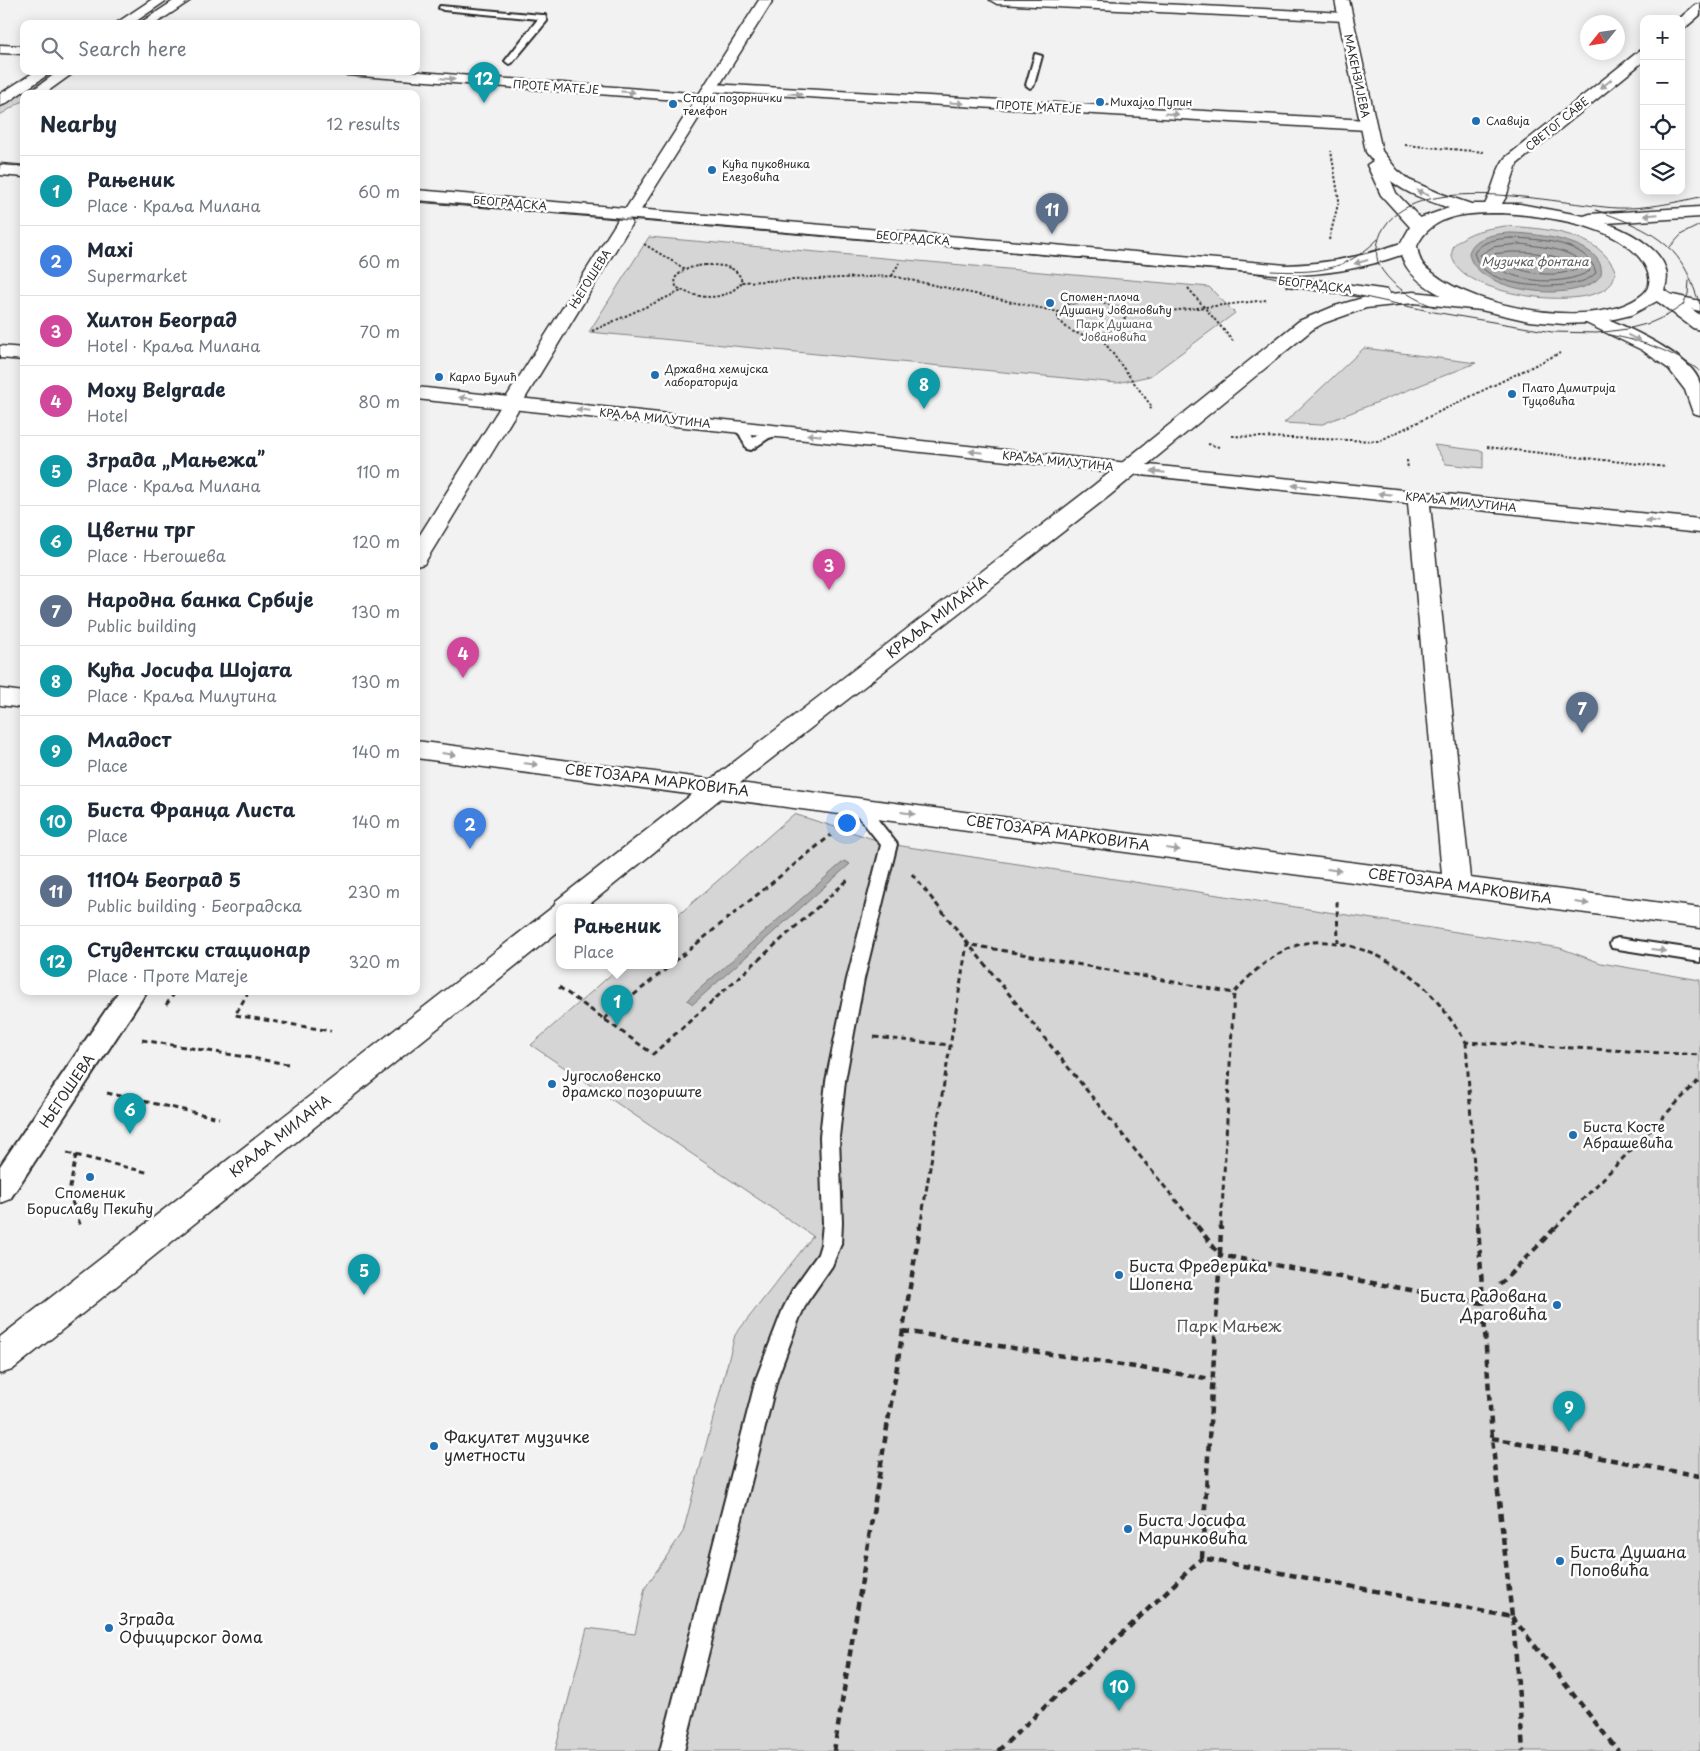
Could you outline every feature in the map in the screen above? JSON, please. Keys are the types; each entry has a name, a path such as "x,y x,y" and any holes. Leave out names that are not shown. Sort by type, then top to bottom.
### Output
{"street":[{"path":"128,20 160,0"},
{"path":"152,20 184,0"},
{"name":"ЊЕГОШЕВА","path":"420,553 766,0"},
{"path":"997,0 1345,17"},
{"name":"МАКЕНЗИЈЕВА","path":"1342,0 1374,152 1374,163 1389,195 1419,227"},
{"path":"1685,21 1700,8"},
{"path":"0,49 20,50"},
{"name":"СВЕТОГ САВЕ","path":"1491,208 1500,195 1502,175 1511,160 1640,57"},
{"path":"0,101 40,75"},
{"path":"40,90 63,75"},
{"name":"ПРОТЕ МАТЕЈЕ","path":"420,75 708,93 1027,102 1368,125"},
{"path":"0,115 20,102"},
{"name":"МАКЕНЗИЈЕВА","path":"1374,152 1391,173 1403,183 1433,197 1469,209"},
{"path":"0,158 20,160"},
{"path":"0,170 20,172"},
{"name":"БЕОГРАДСКА","path":"420,194 628,218 1266,279 1406,298"},
{"name":"БЕОГРАДСКА","path":"420,206 628,218 1286,270 1343,266 1384,255 1409,252"},
{"path":"1700,216 1652,239 1611,231 1581,220 1536,210 1469,209 1443,215 1419,227 1413,233 1409,252 1419,271 1432,282 1459,297 1481,305 1536,317 1590,318 1624,311 1659,295 1700,306"},
{"path":"1581,220 1700,212"},
{"path":"1652,239 1659,280 1659,295"},
{"name":"КРАЉА МИЛАНА","path":"571,904 1128,469 1302,311 1340,288 1409,252"},
{"path":"1266,279 1285,289 1302,311"},
{"path":"1659,295 1700,324"},
{"name":"КРАЉА МИЛАНА","path":"1302,311 1325,315 1345,308 1406,298 1481,305"},
{"path":"1590,318 1641,342 1667,359 1684,375 1695,391 1700,409"},
{"path":"0,352 20,354"},
{"name":"КРАЉА МИЛУТИНА","path":"420,393 1128,469 1700,526"},
{"path":"1418,498 1457,887"},
{"path":"0,697 20,700"},
{"name":"СВЕТОЗАРА МАРКОВИЋА","path":"420,750 1700,918"},
{"name":"КРАЉА МИЛАНА","path":"0,1358 556,917"},
{"name":"ЊЕГОШЕВА","path":"0,1190 131,995"}],"lane":[{"path":"443,8 542,17 543,21 509,62"},
{"path":"1030,85 1038,56"},
{"path":"738,427 745,433 750,449 765,435 779,431"},
{"path":"672,1751 758,1406 782,1331 798,1300 831,1246 833,1230 829,1147 830,1116 843,1034 888,844 858,806"},
{"path":"1618,944 1700,956"}],"path":[{"path":"1404,145 1491,153"},
{"path":"1324,243 1330,239 1339,200 1330,146"},
{"path":"644,244 685,269"},
{"path":"892,276 902,257"},
{"path":"742,282 739,273 725,266 705,265 685,269 675,278 676,287 681,291 698,296 718,296 734,290 742,282 892,276 1058,312"},
{"path":"1183,282 1232,341"},
{"path":"590,332 681,291"},
{"path":"1125,316 1267,300"},
{"path":"1095,301 1114,306 1125,316 1126,321 1123,326 1109,333 1076,332 1058,319 1058,312 1068,304 1095,301"},
{"path":"1098,334 1152,407"},
{"path":"1232,436 1379,442 1560,353"},
{"path":"1487,447 1666,467"},
{"path":"678,959 835,832"},
{"path":"559,987 653,1054 888,844 967,944 1220,1254 1482,1303"},
{"path":"1337,913 1338,943"},
{"path":"998,1751 1202,1558 1234,993 1247,977 1274,956 1303,943 1338,943 1378,954 1418,980 1448,1014 1466,1042 1492,1438 1512,1617 1523,1751"},
{"path":"967,944 1234,993"},
{"path":"834,1751 967,944"},
{"path":"604,1019 666,969"},
{"path":"248,995 235,1015 331,1031"},
{"path":"843,1034 950,1045"},
{"path":"142,1040 288,1064"},
{"path":"1466,1042 1700,1055"},
{"path":"1482,1303 1700,1079"},
{"path":"106,1093 219,1118"},
{"path":"81,1227 68,1193 76,1155 150,1173"},
{"path":"903,1331 1212,1379"},
{"path":"1492,1438 1700,1476"},
{"path":"1202,1558 1512,1617 1618,1751"}],"green space":[{"path":"40,75 63,75 40,90 20,90 20,102 0,115 0,101"},
{"name":"Музичка фонтана","path":"1505,226 1553,231 1584,241 1598,249 1609,259 1616,273 1612,283 1598,293 1577,297 1525,296 1499,290 1476,281 1460,270 1452,256 1454,245 1471,234"},
{"name":"Парк Душана Јовановића","path":"649,237 1209,287 1235,313 1150,376 1117,383 589,332"},
{"path":"1364,348 1476,363 1320,425 1284,423"},
{"path":"1434,445 1483,451 1483,468 1446,464"},
{"name":"Парк Мањеж","path":"794,814 889,844 1560,948 1601,963 1700,980 1700,1751 555,1751 587,1628 635,1634 645,1588 683,1532 735,1335 813,1236 531,1045 617,969 678,969 678,915"}],"water":[{"name":"Музичка фонтана","path":"1510,233 1550,237 1581,247 1593,254 1600,263 1601,275 1589,285 1572,290 1551,292 1507,285 1488,277 1475,266 1469,253 1472,247 1480,239"},
{"path":"844,861 850,864 693,1004 687,1000"}],"tram line":[{"path":"0,163 20,165"},
{"path":"1437,308 1421,301 1393,283 1379,266 1377,257 1377,247 1381,233 1398,213 1423,201 1454,195 1489,195 1525,197 1591,206 1638,208 1700,197"},
{"path":"420,202 1254,273 1434,312 1552,332 1597,333 1627,329 1650,323 1668,315 1683,305 1688,294 1689,281"},
{"path":"1596,210 1643,229 1669,248"},
{"path":"1669,248 1682,234 1700,225"},
{"path":"1271,271 1302,271 1329,268 1354,258 1378,239"},
{"path":"1669,248 1684,267 1700,304"},
{"path":"1609,335 1634,340 1668,352 1700,371"}],"place":[{"name":"Михајло Пупин","path":"1100,102"},
{"name":"Студентски стационар","path":"484,103"},
{"name":"Стари позорнички телефон","path":"673,104"},
{"name":"Славија","path":"1476,121"},
{"name":"Кућа пуковника Елезовића","path":"712,170"},
{"name":"11104 Београд 5","path":"1052,234"},
{"name":"Спомен-плоча Душану Јовановићу","path":"1050,303"},
{"name":"Државна хемијска лабораторија","path":"655,375"},
{"name":"Карло Булић","path":"439,377"},
{"name":"Плато Димитрија Туцовића","path":"1512,394"},
{"name":"Кућа Јосифа Шојата","path":"924,409"},
{"name":"Хилтон Београд","path":"829,590"},
{"name":"Moxy Belgrade","path":"463,678"},
{"name":"Народна банка Србије","path":"1582,733"},
{"name":"Maxi","path":"470,849"},
{"name":"Рањеник","path":"617,1026"},
{"name":"Југословенско драмско позориште","path":"552,1084"},
{"name":"Цветни трг","path":"130,1134"},
{"name":"Биста Косте Абрашевића","path":"1573,1135"},
{"name":"Споменик Бориславу Пекићу","path":"90,1177"},
{"name":"Биста Фредерика Шопена","path":"1119,1275"},
{"name":"Зграда „Мањежа”","path":"364,1295"},
{"name":"Биста Радована Драговића","path":"1557,1305"},
{"name":"Младост","path":"1569,1432"},
{"name":"Факултет музичке уметности","path":"434,1446"},
{"name":"Биста Јосифа Маринковића","path":"1128,1529"},
{"name":"Биста Душана Поповића","path":"1560,1561"},
{"name":"Зграда Официрског дома","path":"109,1628"},
{"name":"Биста Франца Листа","path":"1119,1711"}]}
